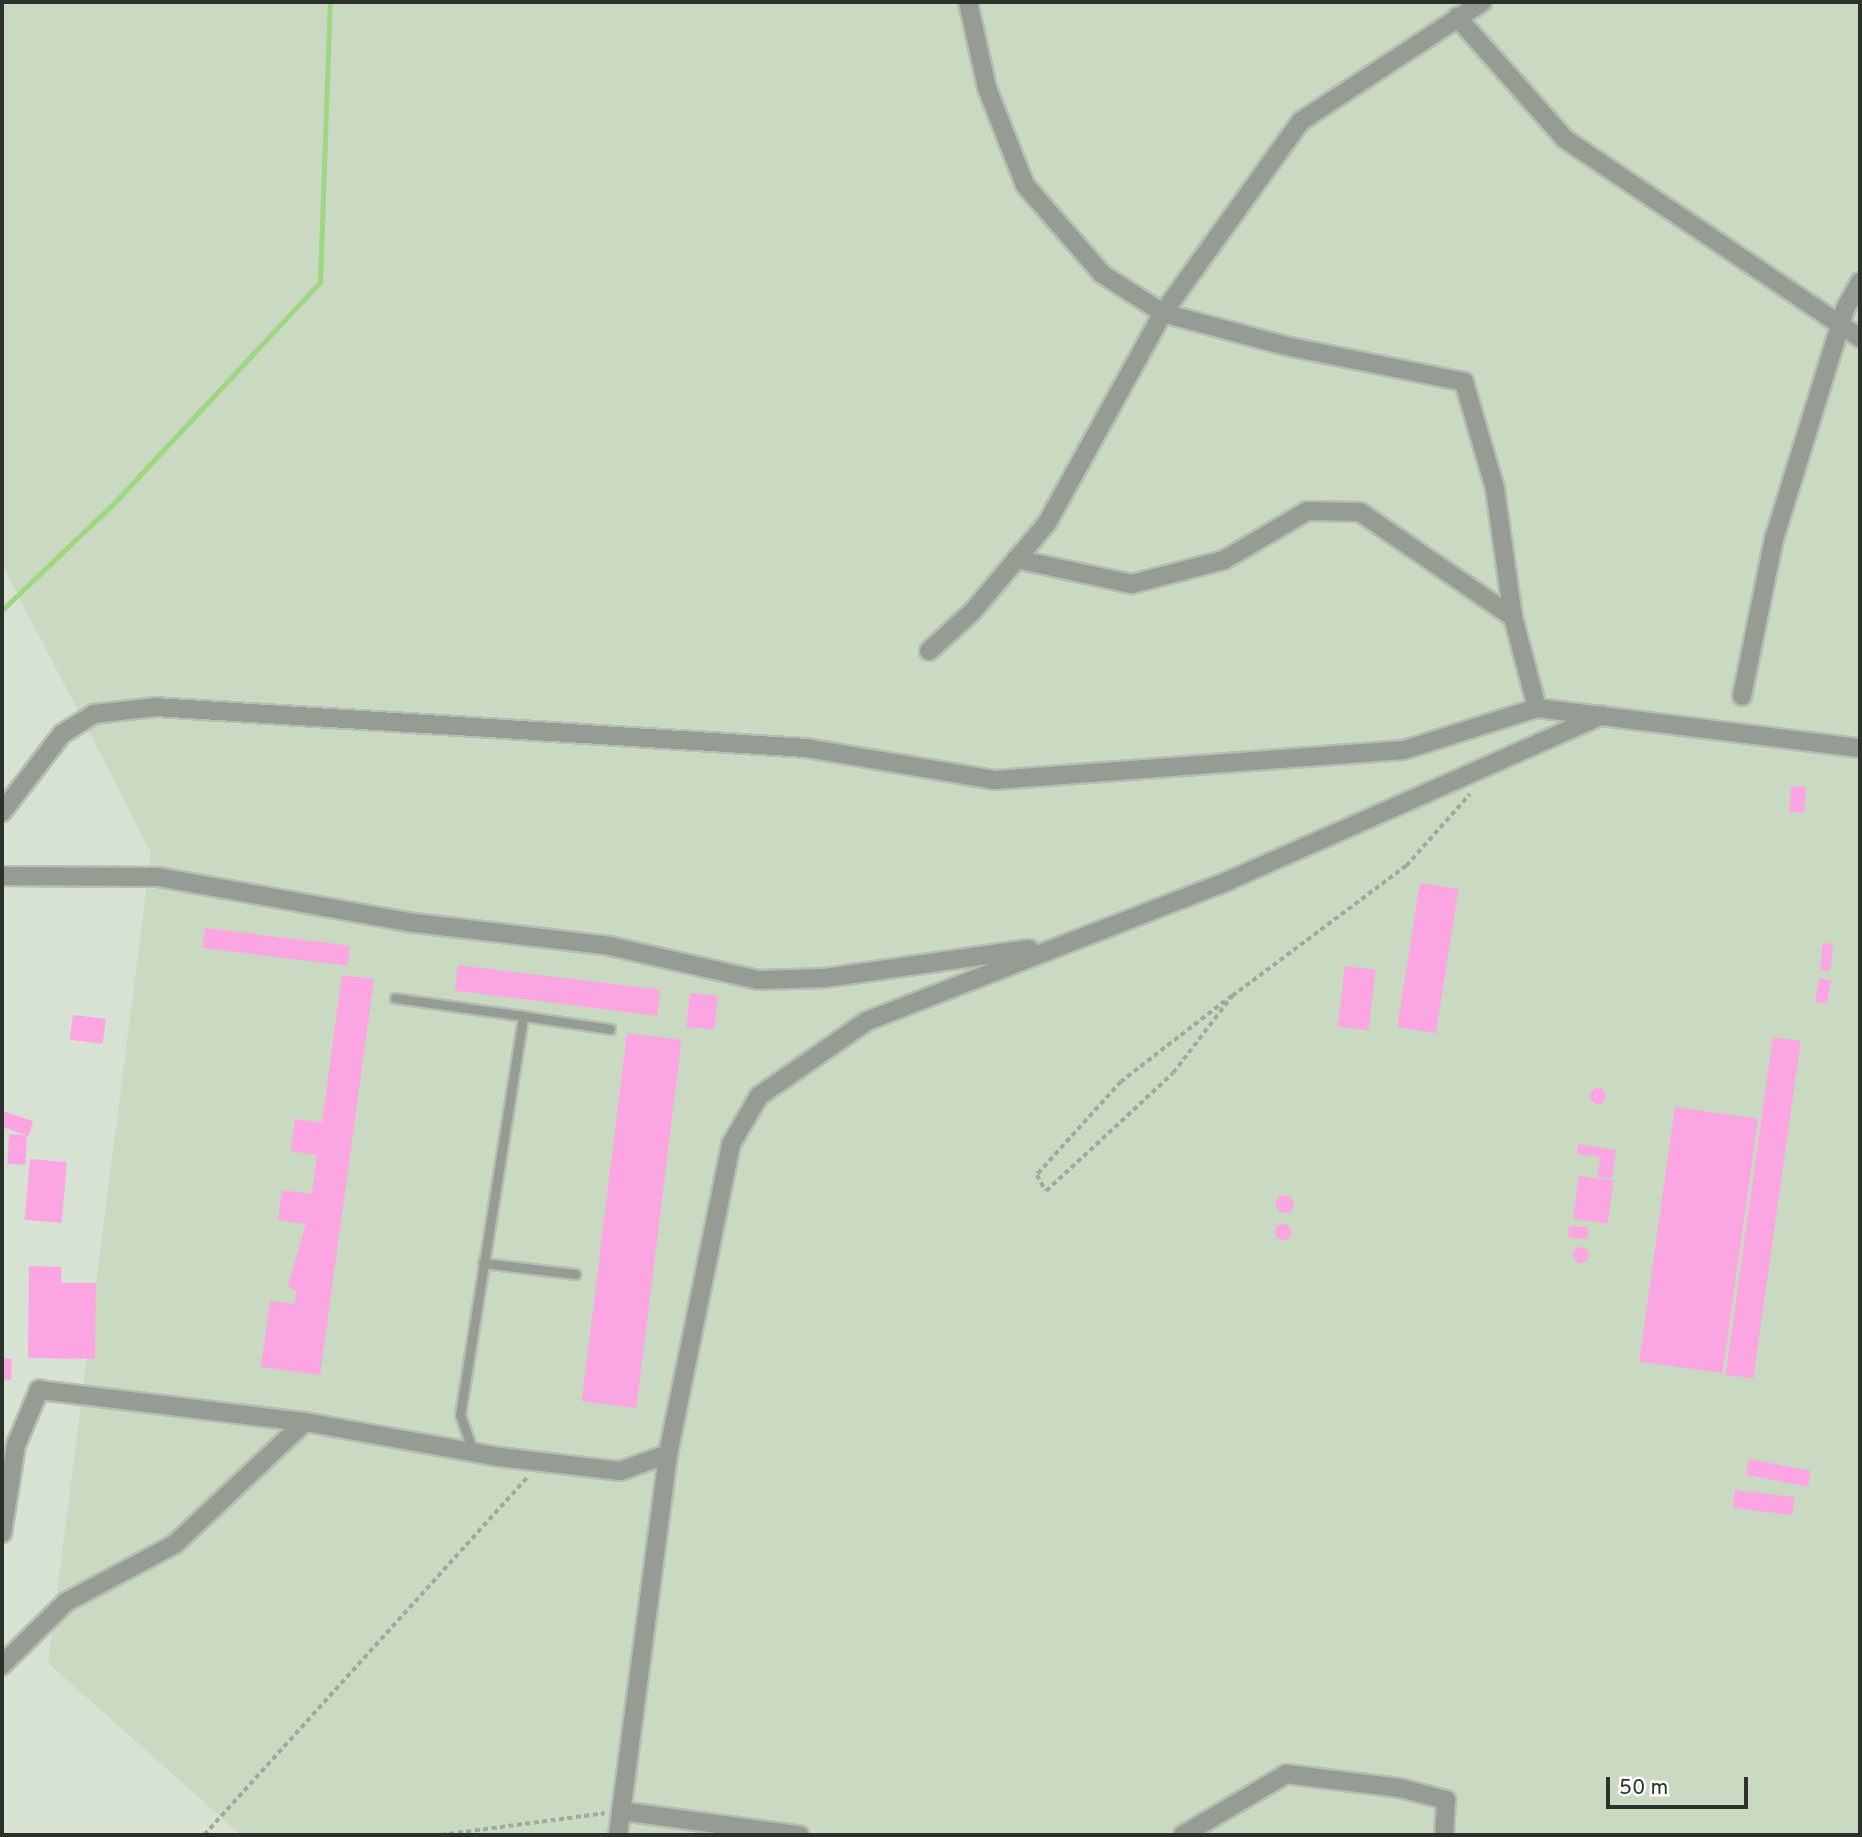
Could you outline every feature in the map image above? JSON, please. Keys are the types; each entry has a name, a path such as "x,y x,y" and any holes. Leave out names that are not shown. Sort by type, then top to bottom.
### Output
{"street":[{"path":"968,2 987,88 1025,186 1102,274 1163,313 1286,346 1464,382 1495,489 1513,617 1537,708"},
{"path":"929,651 1047,523 1163,313 1301,121 1482,2"},
{"path":"1457,17 1565,139 1841,322 1860,338"},
{"path":"1742,696 1774,539 1841,322 1860,282"},
{"path":"1016,559 1132,584 1224,559 1307,511 1360,512 1513,617"},
{"path":"2,812 62,734 94,714 155,707 806,748 948,775 1031,780 1404,750 1537,708 1605,714 1860,748"},
{"path":"618,1835 668,1454 731,1143 759,1096 867,1021 1063,943 1219,885 1605,714"},
{"path":"2,876 158,877 407,922 635,950 758,980 825,978 1063,943"},
{"path":"2,1533 16,1445 39,1390 305,1422 474,1453 620,1471 668,1454"},
{"path":"2,1665 66,1602 175,1544 305,1422"},
{"path":"1183,1835 1286,1774 1401,1788 1446,1800 1444,1835"},
{"path":"621,1811 799,1835"}],"lane":[{"path":"395,998 610,1029"},
{"path":"474,1453 460,1415 523,1016"},
{"path":"483,1263 575,1274"}],"path":[{"path":"1232,996 1173,1073 1046,1191 1037,1175 1121,1082 1232,996 1406,866 1497,764"},
{"path":"204,1835 542,1462"},
{"path":"441,1835 621,1811"}],"shaded area":[{"path":"2,2 1860,2 1860,1835 241,1835 48,1663 151,852 2,564"}],"building":[{"path":"1791,786 1806,787 1804,813 1789,812"},
{"path":"1420,883 1459,889 1436,1033 1397,1027"},
{"path":"205,928 350,946 347,966 203,948"},
{"path":"1823,943 1833,944 1830,971 1820,970"},
{"path":"458,965 660,990 657,1016 455,991"},
{"path":"1345,966 1376,970 1368,1030 1338,1027"},
{"path":"342,975 374,979 320,1375 261,1367 270,1301 295,1304 296,1291 288,1286 306,1224 278,1220 282,1190 312,1194 317,1155 291,1151 295,1119 322,1123"},
{"path":"1819,978 1831,980 1827,1004 1815,1002"},
{"path":"690,993 718,996 714,1030 686,1027"},
{"path":"73,1015 106,1019 103,1044 70,1040"},
{"path":"627,1033 682,1040 636,1408 582,1401"},
{"path":"1773,1037 1801,1041 1753,1379 1726,1375"},
{"path":"1595,1088 1601,1088 1606,1096 1604,1102 1595,1104 1590,1099 1590,1093"},
{"path":"1675,1107 1758,1119 1722,1373 1639,1361"},
{"path":"2,1111 33,1121 29,1136 2,1127"},
{"path":"9,1134 27,1135 25,1165 7,1164"},
{"path":"1578,1144 1616,1150 1612,1179 1597,1177 1600,1157 1577,1154"},
{"path":"30,1159 67,1162 62,1223 25,1220"},
{"path":"1579,1176 1614,1181 1608,1223 1573,1219"},
{"path":"1285,1195 1291,1198 1294,1204 1291,1210 1285,1213 1279,1210 1276,1204 1279,1198"},
{"path":"1283,1224 1291,1232 1283,1240 1275,1232"},
{"path":"1569,1226 1588,1227 1587,1239 1568,1238"},
{"path":"1578,1247 1584,1247 1589,1255 1587,1261 1578,1263 1573,1258 1573,1252"},
{"path":"29,1266 61,1267 61,1283 96,1283 95,1359 28,1358"},
{"path":"2,1358 12,1359 11,1380 2,1379"},
{"path":"1749,1459 1811,1471 1808,1487 1746,1475"},
{"path":"1735,1490 1795,1497 1792,1515 1733,1508"}],"waterway":[{"path":"2,610 114,503 320,282 330,2"}]}
